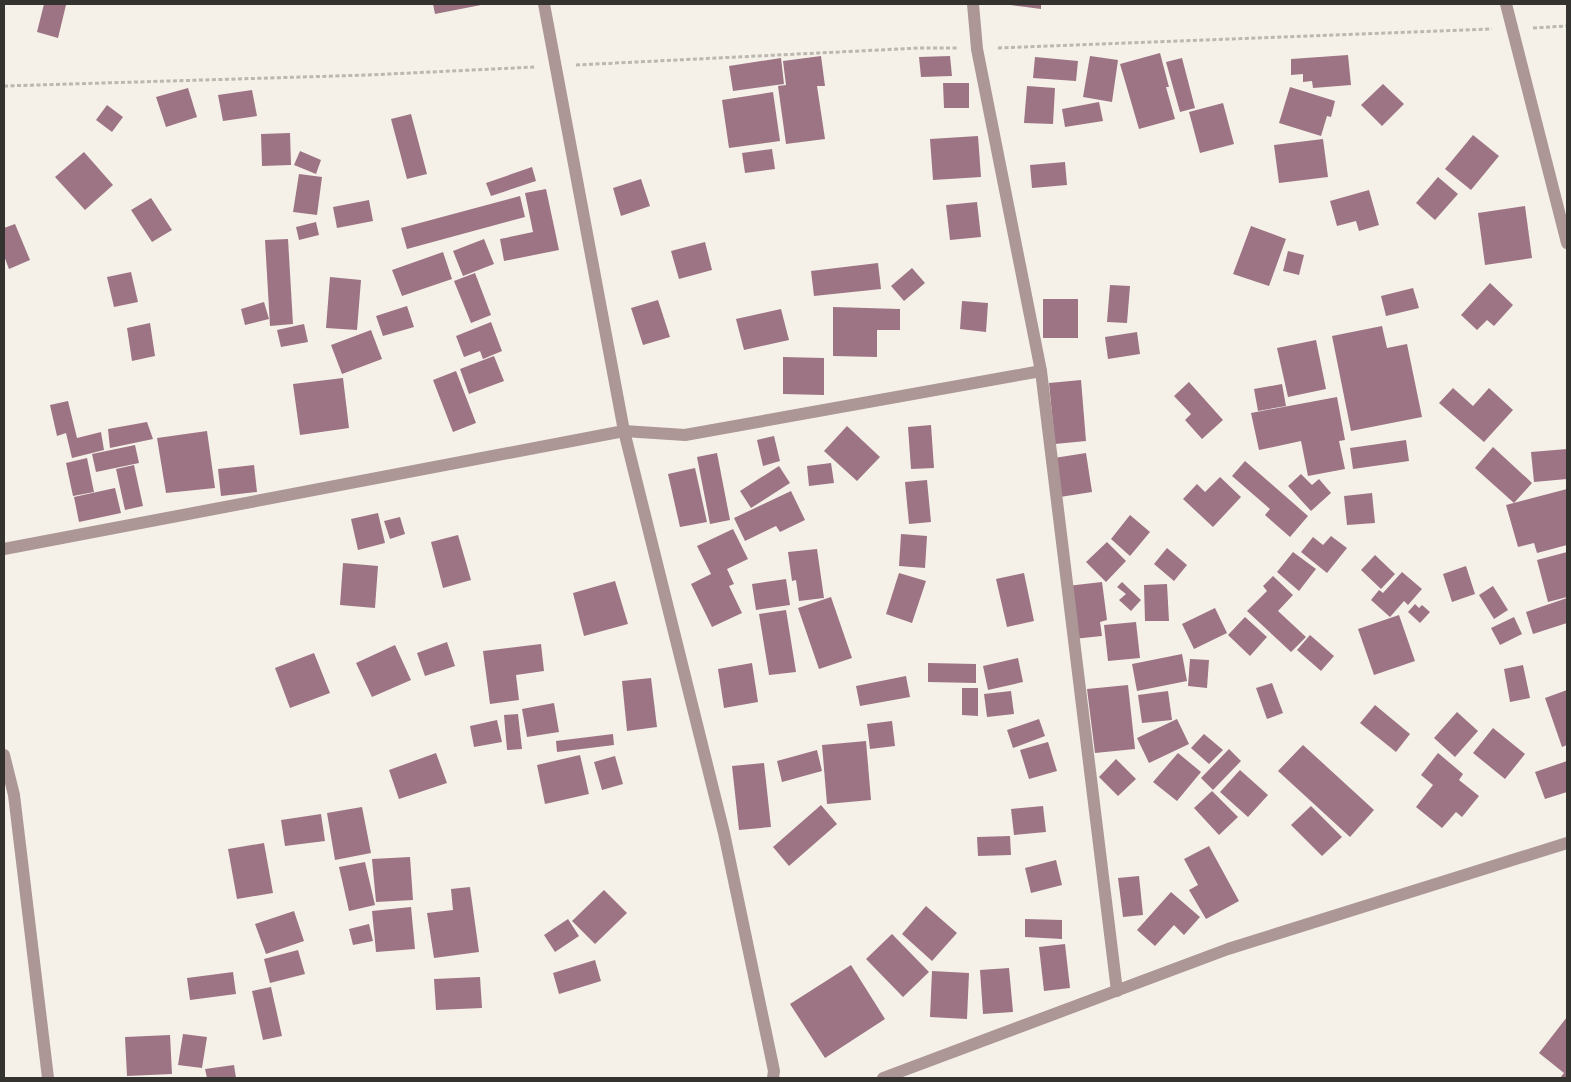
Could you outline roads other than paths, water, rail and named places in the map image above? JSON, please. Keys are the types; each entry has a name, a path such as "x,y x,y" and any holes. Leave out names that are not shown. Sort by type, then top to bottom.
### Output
{"street":[{"path":"544,4 554,66 624,431 724,833 774,1071 773,1078"},
{"path":"973,4 977,49 1041,371 1116,990"},
{"path":"1506,4 1567,243"},
{"path":"4,549 624,431 685,435 1041,371"},
{"path":"4,755 14,795 48,1078"},
{"path":"882,1078 1228,949 1567,843"}]}
